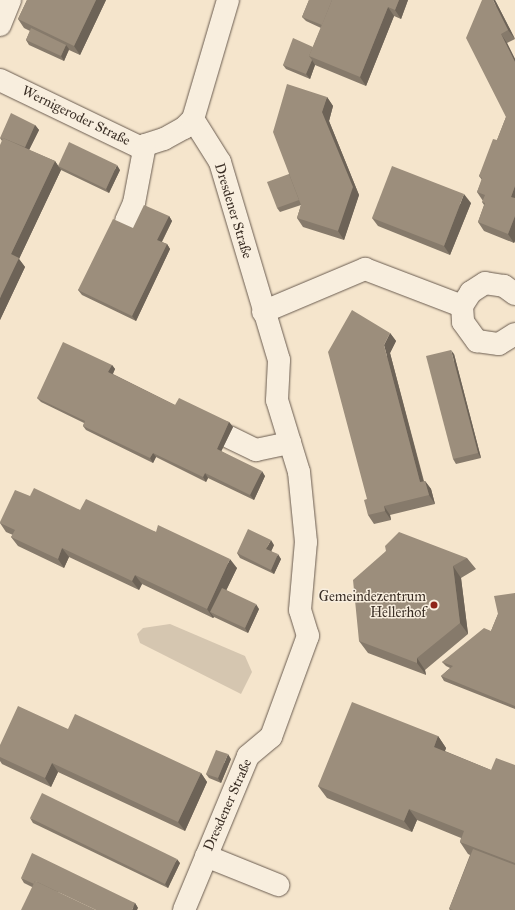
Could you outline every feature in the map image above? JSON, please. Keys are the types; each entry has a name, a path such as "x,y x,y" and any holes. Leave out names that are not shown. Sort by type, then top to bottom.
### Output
{"street":[{"path":"0,25 10,0"},
{"path":"193,119 228,0"},
{"name":"Wernigeroder Straße","path":"0,80 139,147 164,139 184,128 193,119"},
{"name":"Dresdener Straße","path":"184,910 248,756 271,737 308,636 300,610 306,542 299,472 277,400 279,360 263,312 220,162 193,119"},
{"path":"126,221 134,203 145,145"},
{"path":"263,312 365,269 462,306"},
{"path":"515,294 504,286 485,283 471,292 462,306 463,322 477,341 499,344 515,334"},
{"path":"230,437 256,450 290,443"},
{"path":"206,856 278,885"}],"shaded area":[{"path":"170,624 245,656 252,672 241,694 140,643 137,634 143,628"}],"building":[{"path":"27,0 96,0 74,46 18,19"},
{"path":"309,0 332,0 322,25 302,17"},
{"path":"332,0 399,0 395,10 388,7 360,77 309,56"},
{"path":"482,0 493,0 508,30 501,34 515,62 515,186 511,197 515,198 515,216 508,234 478,222 485,203 482,202 485,195 477,192 482,178 479,176 493,139 497,140 506,117 466,38"},
{"path":"31,28 66,45 61,56 26,40"},
{"path":"293,38 313,47 309,56 312,60 306,74 283,65"},
{"path":"287,84 327,97 322,112 353,187 338,231 297,218 301,205 273,132"},
{"path":"11,113 35,125 25,147 0,138"},
{"path":"3,138 55,161 11,254 19,258 0,298 0,145"},
{"path":"69,142 117,165 106,189 58,166"},
{"path":"392,166 464,194 444,246 372,218"},
{"path":"289,174 299,200 277,208 267,182"},
{"path":"144,205 169,216 157,240 167,244 132,316 78,290 113,219 133,228"},
{"path":"352,310 390,333 384,345 420,482 425,481 429,495 384,506 385,511 368,515 364,500 367,499 328,352"},
{"path":"63,342 112,365 108,372 175,405 179,398 229,422 217,449 262,471 250,495 205,473 203,477 153,453 150,458 83,426 85,421 37,398"},
{"path":"451,350 478,453 453,459 426,356"},
{"path":"34,488 80,510 86,499 156,532 158,525 230,559 207,609 135,575 132,581 62,548 58,559 11,537 15,530 0,522 15,490 30,496"},
{"path":"248,529 271,540 266,549 278,554 271,570 237,553"},
{"name":"Gemeindezentrum Hellerhof","path":"399,532 467,558 453,566 460,623 417,658 417,663 359,641 353,580 386,551 385,546"},
{"path":"222,588 256,604 245,628 210,612"},
{"path":"515,593 515,706 441,676 453,666 442,662 484,628 491,631 498,614 494,596"},
{"path":"352,702 438,736 434,747 491,770 496,758 515,765 515,863 460,842 464,831 409,809 404,821 318,786"},
{"path":"18,706 68,729 75,714 201,773 178,822 52,763 45,778 0,757 0,745"},
{"path":"216,750 228,754 218,778 206,774"},
{"path":"42,793 177,859 165,884 30,818"},
{"path":"473,849 515,865 515,910 449,909"},
{"path":"32,853 135,903 132,910 96,910 35,881 34,884 21,878"},
{"path":"35,881 96,910 21,910"}],"place":[{"name":"Gemeindezentrum Hellerhof","path":"434,605"}]}
